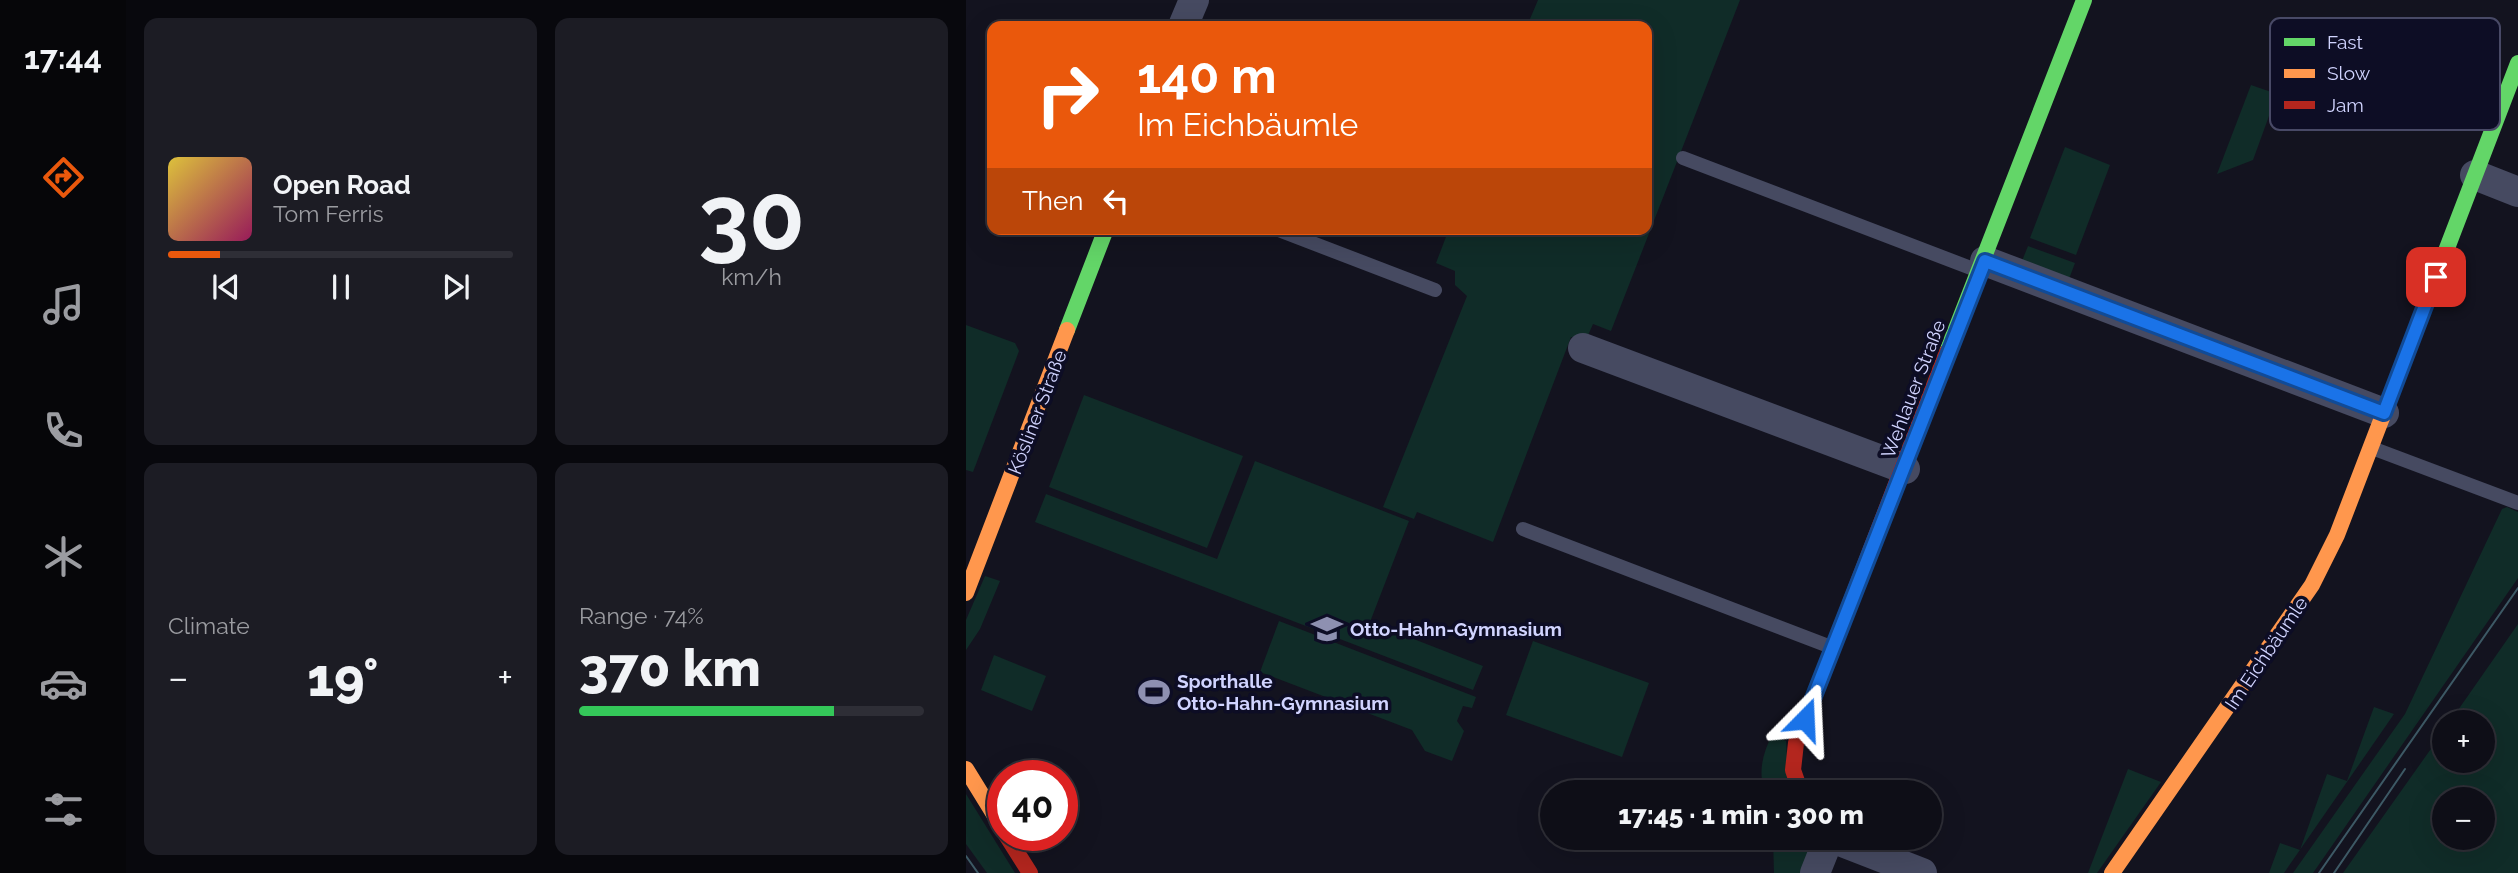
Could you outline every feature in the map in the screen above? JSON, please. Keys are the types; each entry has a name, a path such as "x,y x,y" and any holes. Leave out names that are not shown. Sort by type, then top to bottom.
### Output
{"street":[{"path":"1186,21 1194,0"},
{"name":"Wehlauer Straße","path":"1796,780 1793,770 1796,743 1905,469 2084,0"},
{"name":"Im Eichbäumle","path":"2500,110 2518,63"},
{"name":"Im Eichbäumle","path":"2112,873 2312,585 2337,535 2492,130"},
{"path":"2475,175 2518,192"},
{"name":"Kösliner Straße","path":"966,593 1105,235"},
{"path":"1983,267 2384,413"},
{"path":"1583,348 1905,469"},
{"path":"966,769 987,803"},
{"path":"1815,873 1825,850"},
{"path":"1862,850 1922,873"},
{"path":"1016,851 1030,873"}],"lane":[{"path":"1683,158 1983,267"},
{"path":"1292,235 1435,290"},
{"path":"2370,448 2518,503"},
{"path":"1523,529 1832,648"}],"green space":[{"path":"1538,0 1740,0 1652,226 1652,21 1529,21"},
{"path":"2251,85 2270,92 2270,113 2253,160 2217,174"},
{"path":"2065,147 2110,165 2076,255 2030,238"},
{"path":"1447,235 1648,235 1611,331 1593,324 1586,340 1571,337 1493,542 1417,512 1414,519 1383,507 1467,296 1455,285 1455,271 1436,263"},
{"path":"2028,246 2075,263 2069,279 2022,261"},
{"path":"966,325 1015,343 1019,351 973,472 966,470"},
{"path":"1084,395 1243,456 1207,548 1049,487"},
{"path":"1255,461 1409,521 1370,622 1483,666 1473,690 1035,522 1046,494 1217,559"},
{"path":"2507,507 2518,512 2518,578 2313,873 2293,873 2405,714 2502,509"},
{"path":"985,576 1000,581 980,629 966,650 966,620"},
{"path":"1279,621 1476,697 1472,708 1463,706 1457,721 1464,731 1452,761 1425,751 1412,730 1260,672"},
{"path":"2518,624 2518,873 2343,873 2432,747 2432,773 2495,773 2495,710 2458,710"},
{"path":"1533,641 1649,683 1622,757 1506,715"},
{"path":"994,655 1046,676 1032,711 981,690"},
{"path":"2374,707 2394,714 2300,850 2327,774 2347,781"},
{"path":"1772,735 1786,741 1788,780 1762,780 1762,764"},
{"path":"2128,769 2161,782 2097,873 2088,873"},
{"path":"966,794 987,828 987,851 1001,851 1015,873 987,873 966,844"},
{"path":"2280,843 2300,850 2284,873 2269,873"},
{"path":"1773,850 1807,850 1808,856 1802,873 1774,873"}],"tram line":[{"path":"2319,873 2518,588"},
{"path":"2334,873 2405,769"},
{"path":"966,856 978,873"}],"traffic: fast":[{"path":"1947,352 2084,0"},
{"path":"2500,110 2518,63"},
{"path":"2403,363 2492,130"},
{"path":"1067,330 1104,235"}],"traffic: slow":[{"path":"966,593 1067,330"},
{"path":"2112,873 2312,585 2337,535 2403,363"},
{"path":"966,769 987,803"}],"traffic: jam":[{"path":"1796,780 1793,770 1796,743 1947,352"},
{"path":"1016,851 1030,873"}],"place":[{"name":"Otto-Hahn-Gymnasium","path":"1327,629"},
{"name":"Sporthalle Otto-Hahn-Gymnasium","path":"1154,692"}],"route":[{"path":"1805,719 1985,261 2384,413 2436,277"}]}
